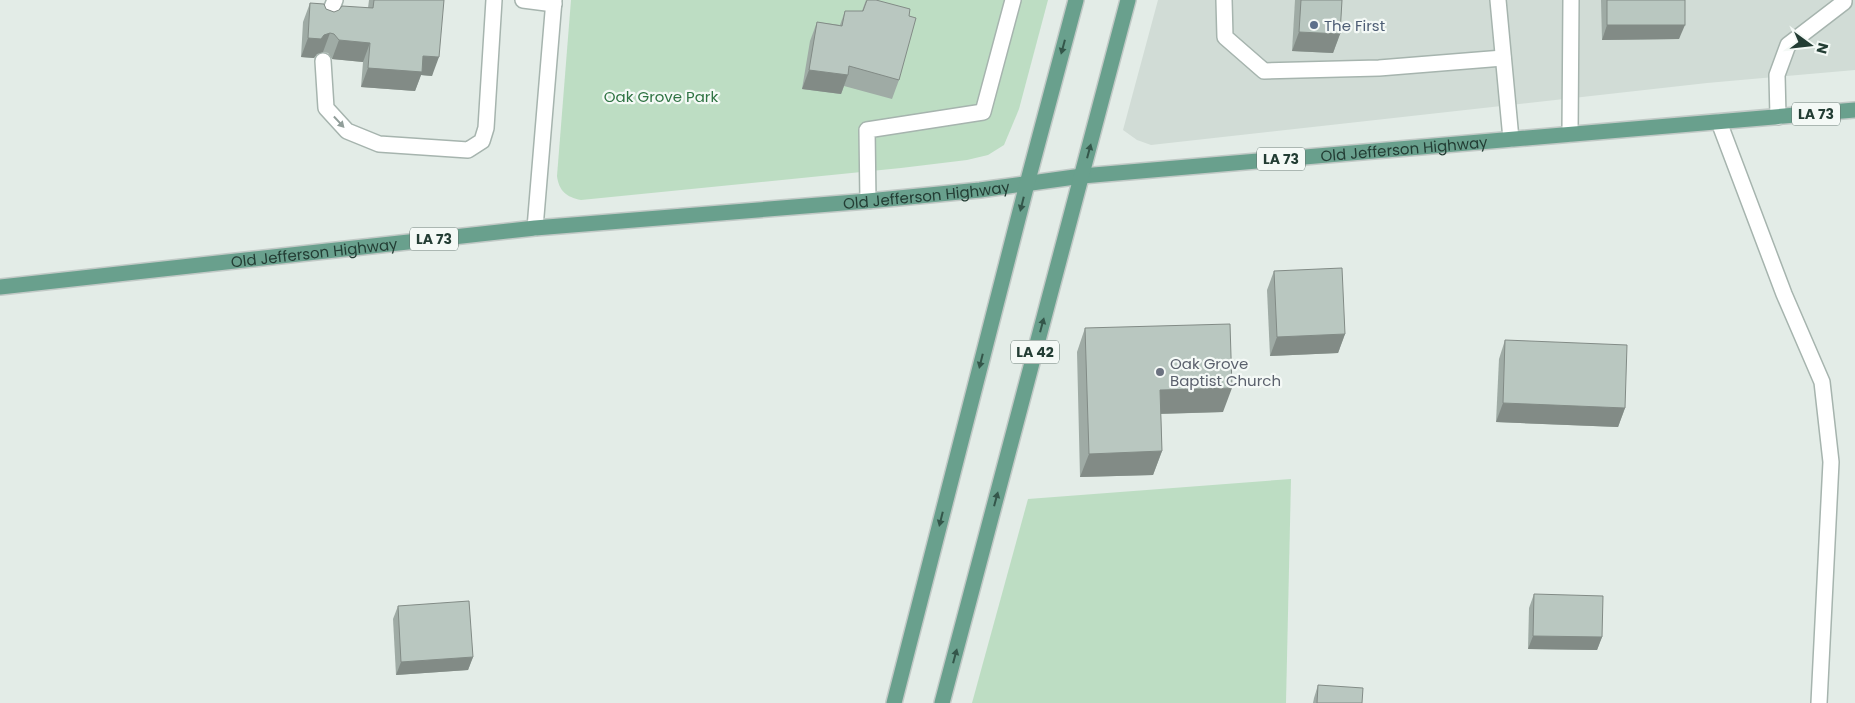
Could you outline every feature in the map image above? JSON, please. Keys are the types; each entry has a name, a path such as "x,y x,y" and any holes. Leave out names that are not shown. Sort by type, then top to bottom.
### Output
{"main road":[{"path":"894,703 1076,0"},
{"name":"LA 42","path":"942,703 1128,0"},
{"name":"Old Jefferson Highway","path":"0,287 536,228 868,201 1027,184 1082,176 1855,110"}],"lane":[{"path":"326,22 335,0"},
{"path":"323,61 326,108 348,131 379,144 468,150 482,141 486,128 494,0"},
{"path":"523,0 554,2 536,228"},
{"path":"868,201 868,130 983,112 1014,0"},
{"path":"1224,0 1226,37 1264,71 1380,68 1503,58"},
{"path":"1498,0 1511,139"},
{"path":"1570,134 1571,0"},
{"path":"1778,117 1777,75 1788,45 1848,2"},
{"path":"1719,122 1784,294 1822,382 1830,462 1819,703"}],"shaded area":[{"path":"1158,0 1855,0 1855,70 1707,83 1151,145 1137,140 1123,130"}],"green space":[{"name":"Oak Grove Park","path":"571,0 1048,0 1019,109 1004,145 988,155 967,160 901,168 581,200 571,197 564,192 559,186 557,176"},
{"path":"1291,479 1286,703 972,703 1028,499"}],"building":[{"path":"374,0 444,0 439,57 423,56 422,72 368,68 370,43 339,40 334,34 330,33 324,35 321,39 308,38 310,3 324,4 326,9 334,12 342,6 373,8"},
{"path":"867,0 876,0 910,9 909,16 916,18 899,80 849,66 848,75 809,70 817,22 842,26 845,11 863,11"},
{"path":"1301,0 1342,0 1340,34 1299,32"},
{"path":"1607,0 1685,0 1685,25 1607,25"},
{"path":"1342,268 1345,334 1277,337 1274,271"},
{"path":"1230,324 1232,388 1160,390 1162,451 1089,454 1085,328"},
{"path":"1505,340 1627,345 1625,408 1503,403"},
{"path":"1534,594 1603,596 1602,637 1533,636"},
{"path":"469,601 473,657 401,662 398,606"},
{"path":"1318,685 1363,688 1362,703 1317,703"}],"place":[{"name":"The First","path":"1314,25"},
{"name":"Oak Grove Baptist Church","path":"1160,372"}]}
